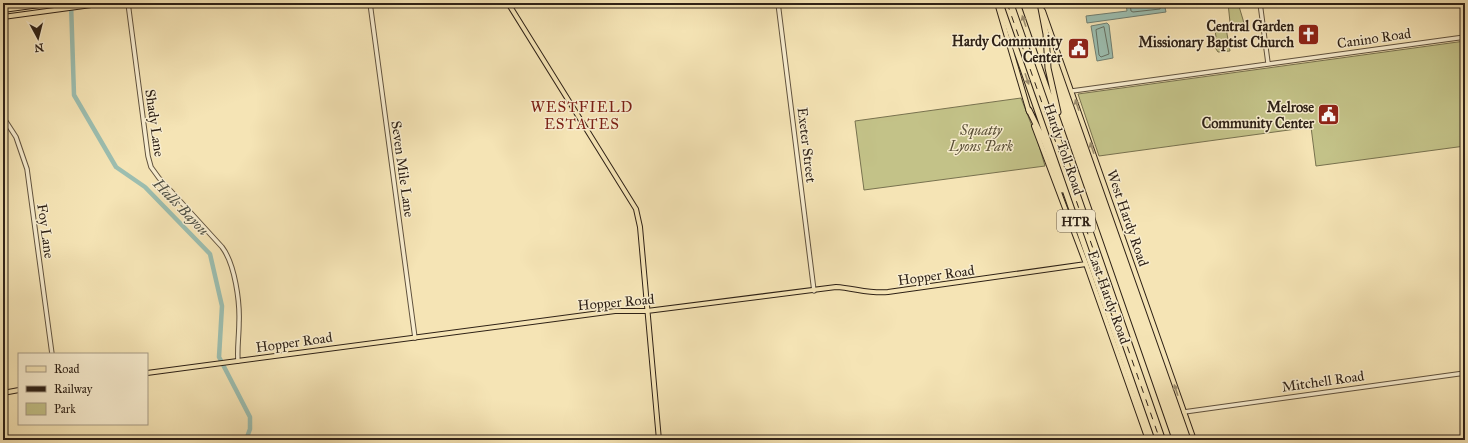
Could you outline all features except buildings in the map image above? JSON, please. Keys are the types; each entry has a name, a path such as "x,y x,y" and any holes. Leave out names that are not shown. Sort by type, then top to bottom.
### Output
{"highway":[{"name":"Hardy Toll Road","path":"1000,3 1152,440"},
{"name":"Hardy Toll Road","path":"1018,3 1169,440"},
{"path":"1040,3 1046,34 1048,68 1060,124"},
{"path":"1029,110 1044,141 1068,204 1076,220"}],"main road":[{"path":"54,3 3,10 4,16 106,3"},
{"path":"508,3 636,209 640,227 659,440"},
{"name":"East Hardy Road","path":"997,3 1029,110 1086,264 1148,440"},
{"name":"West Hardy Road","path":"1040,3 1072,90 1194,440"},
{"name":"Hopper Road","path":"148,374 615,311 647,311 848,287 863,292 888,292 1086,264"},
{"path":"3,392 18,390"}],"street":[{"name":"Shady Lane","path":"128,3 148,156 151,167 156,175 222,247 229,259 234,275 239,316 238,361"},
{"name":"Seven Mile Lane","path":"370,3 415,338"},
{"name":"Exeter Street","path":"778,3 814,290"},
{"path":"1260,3 1268,63"},
{"name":"Canino Road","path":"1072,90 1465,37"},
{"name":"Foy Lane","path":"3,117 16,137 27,169 52,353"},
{"name":"Mitchell Road","path":"1184,412 1465,373"}],"green space":[{"path":"1228,3 1238,3 1244,23 1231,32"},
{"path":"1226,28 1230,51 1218,52 1214,46 1208,48 1208,45 1213,42 1212,38 1216,37 1215,30"},
{"path":"1465,41 1465,146 1316,166 1311,127 1099,156 1078,94"},
{"name":"Squatty Lyons Park","path":"1021,98 1037,139 1045,166 864,190 855,121"}],"water":[{"path":"1126,3 1164,3 1166,12 1087,23 1086,16 1127,11"},
{"path":"1107,23 1109,25 1113,58 1097,61 1091,26"}],"waterway":[{"name":"Halls Bayou","path":"71,3 74,95 116,167 145,187 210,254 222,306 219,357 250,417 250,429 246,440"}],"railway":[{"path":"1007,3 1160,440"}],"place":[{"name":"Central Garden Missionary Baptist Church","path":"1309,34"},
{"name":"Hardy Community Center","path":"1078,49"},
{"name":"Melrose Community Center","path":"1329,115"}],"district":[{"name":"WESTFIELD ESTATES","path":"582,116"}]}
